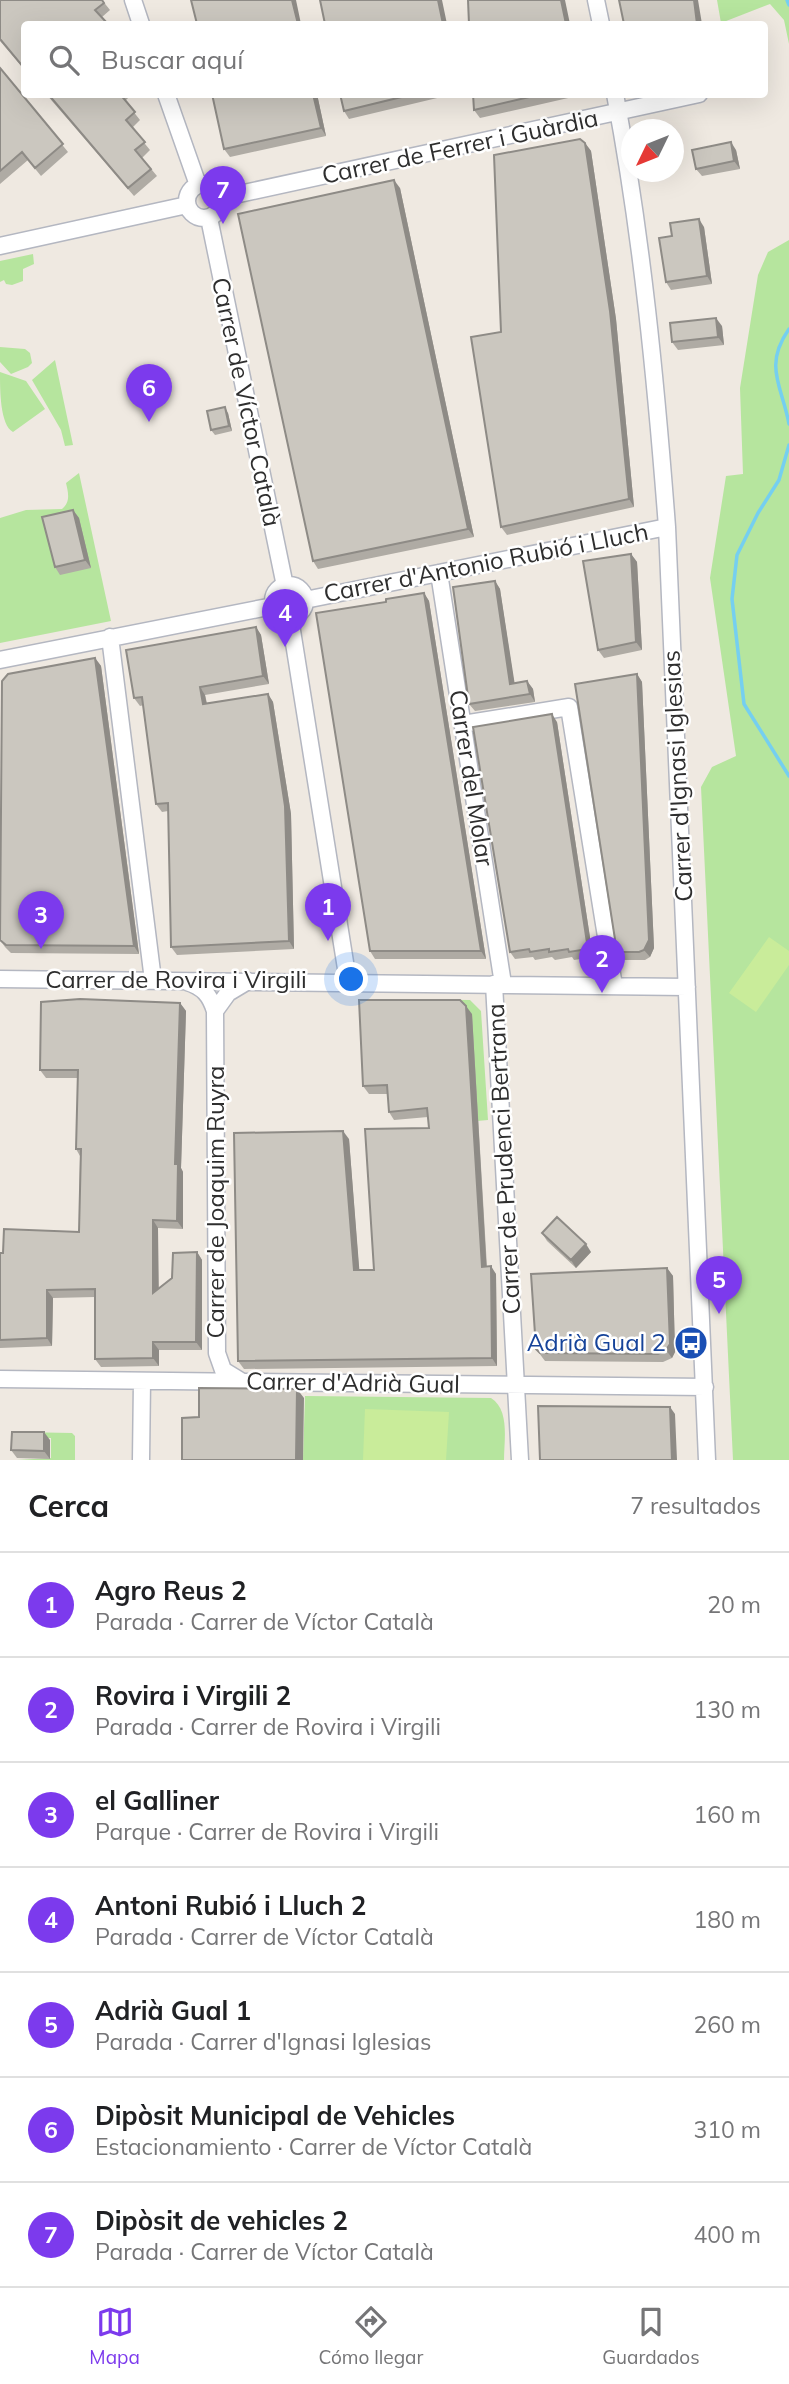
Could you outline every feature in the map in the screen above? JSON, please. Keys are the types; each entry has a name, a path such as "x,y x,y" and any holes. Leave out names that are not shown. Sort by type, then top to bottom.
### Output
{"street":[{"path":"133,0 140,21"},
{"path":"596,0 600,21"},
{"path":"167,98 198,185"},
{"name":"Carrer d'Ignasi Iglesias","path":"616,98 647,311 667,527 707,1460"},
{"name":"Carrer de Ferrer i Guàrdia","path":"221,198 682,98"},
{"path":"198,185 212,186 221,198 219,210 209,218 196,217 187,205 189,193 198,185"},
{"path":"0,246 187,205"},
{"name":"Carrer de Víctor Català","path":"209,218 285,586"},
{"name":"Carrer d'Antonio Rubió i Lluch","path":"305,600 667,527"},
{"name":"Carrer del Molar","path":"439,573 499,984"},
{"path":"285,586 299,589 305,600 301,612 290,618 281,615 273,606 275,593 285,586"},
{"path":"0,660 273,606"},
{"path":"290,618 348,981"},
{"path":"110,637 153,980"},
{"path":"463,724 569,707 614,986"},
{"name":"Carrer de Rovira i Virgili","path":"0,979 687,987"},
{"path":"178,980 190,982 206,992 212,999 215,1011"},
{"path":"215,1011 228,993 250,981"},
{"name":"Carrer de Prudenci Bertrana","path":"499,984 520,1460"},
{"name":"Carrer de Joaquim Ruyra","path":"215,1011 217,1353 223,1370 241,1381"},
{"path":"194,1381 211,1365 217,1353"},
{"name":"Carrer d'Adrià Gual","path":"0,1379 705,1387"},
{"path":"141,1460 142,1381"}],"green space":[{"path":"717,0 789,0 789,44 784,20 770,4 721,21"},
{"path":"789,240 789,1460 733,1460 701,787 712,767 736,756 710,578 726,476 743,474 740,388 758,275 768,252"},
{"path":"33,254 34,264 23,269 23,281 12,285 6,284 4,280 0,282 0,261"},
{"path":"0,347 25,349 30,353 32,363 11,374 0,362"},
{"path":"55,360 73,445 65,446 61,430 32,380"},
{"path":"0,372 26,381 45,409 13,432 3,415"},
{"path":"79,473 111,621 0,643 0,518 26,510 62,509 68,500 66,483"},
{"path":"769,937 789,951 789,965 756,1012 729,993"},
{"path":"364,999 470,1000 481,1011 488,1120 477,1121 364,1008"},
{"path":"305,1396 491,1398 497,1403 503,1418 504,1460 303,1460"},
{"path":"365,1409 449,1412 446,1460 363,1460"},
{"path":"19,1432 72,1433 75,1436 75,1460 17,1460 51,1458 51,1438 33,1438"}],"building":[{"path":"0,0 102,0 104,3 95,10 105,21 21,21 21,64 0,39"},
{"path":"191,0 292,0 297,21 196,21"},
{"path":"320,0 438,0 442,21 324,21"},
{"path":"468,0 561,0 565,21 469,21"},
{"path":"619,0 694,0 697,21 623,21"},
{"path":"0,68 21,93 21,98 25,98 63,144 35,168 22,152 0,171"},
{"path":"51,98 123,98 135,112 126,120 145,142 135,150 151,169 128,188"},
{"path":"213,98 314,98 321,128 224,149"},
{"path":"341,98 398,98 344,111"},
{"path":"473,98 525,98 474,110"},
{"path":"580,139 585,143 610,311 629,499 501,527 471,337 501,332 494,155"},
{"path":"731,142 734,161 696,169 692,150"},
{"path":"394,180 468,529 313,561 238,214"},
{"path":"699,219 707,276 666,282 659,238 672,236 670,223"},
{"path":"716,318 718,337 672,342 670,323"},
{"path":"225,407 229,426 211,430 207,411"},
{"path":"73,510 85,560 55,567 42,517"},
{"path":"631,554 636,642 598,650 583,561"},
{"path":"495,581 510,684 527,681 530,694 469,704 453,587"},
{"path":"424,593 481,951 370,951 316,613"},
{"path":"256,627 263,676 200,687 203,704 268,694 285,806 289,941 171,947 168,803 156,804 142,697 134,698 126,650"},
{"path":"95,658 134,946 6,945 0,940 2,681 8,674"},
{"path":"637,674 649,940 644,950 639,952 617,952 575,684"},
{"path":"552,714 588,949 530,952 529,949 510,952 473,727"},
{"path":"80,999 180,1003 175,1164 178,1164 177,1221 153,1220 153,1293 172,1278 173,1253 197,1252 196,1342 153,1342 153,1358 95,1359 95,1289 47,1290 47,1338 0,1340 0,1253 3,1253 4,1229 79,1232 81,1149 76,1149 78,1070 40,1070 41,1002"},
{"path":"359,1000 460,1000 466,1006 482,1267 491,1266 492,1358 238,1361 234,1133 343,1131 354,1270 374,1270 365,1129 429,1128 427,1108 389,1112 387,1085 363,1086"},
{"path":"557,1217 586,1244 571,1260 542,1233"},
{"path":"667,1268 670,1344 666,1350 658,1354 540,1353 536,1349 531,1274"},
{"path":"199,1388 297,1389 296,1460 182,1460 182,1418 199,1417"},
{"path":"538,1406 670,1407 672,1460 540,1460"},
{"path":"12,1432 44,1432 44,1451 11,1450"}],"waterway":[{"path":"787,0 789,5"},
{"path":"789,329 781,342 776,365 789,424"},
{"path":"789,445 779,480 758,513 737,555 732,599 744,704 789,776"}],"place":[{"name":"Dipòsit de vehicles 2","path":"223,224"},
{"name":"Dipòsit Municipal de Vehicles","path":"149,422"},
{"name":"Antoni Rubió i Lluch 2","path":"285,647"},
{"name":"Agro Reus 2","path":"328,941"},
{"name":"el Galliner","path":"41,949"},
{"name":"Rovira i Virgili 2","path":"602,993"},
{"name":"Adrià Gual 1","path":"719,1314"},
{"name":"Adrià Gual 2","path":"691,1343"}]}
